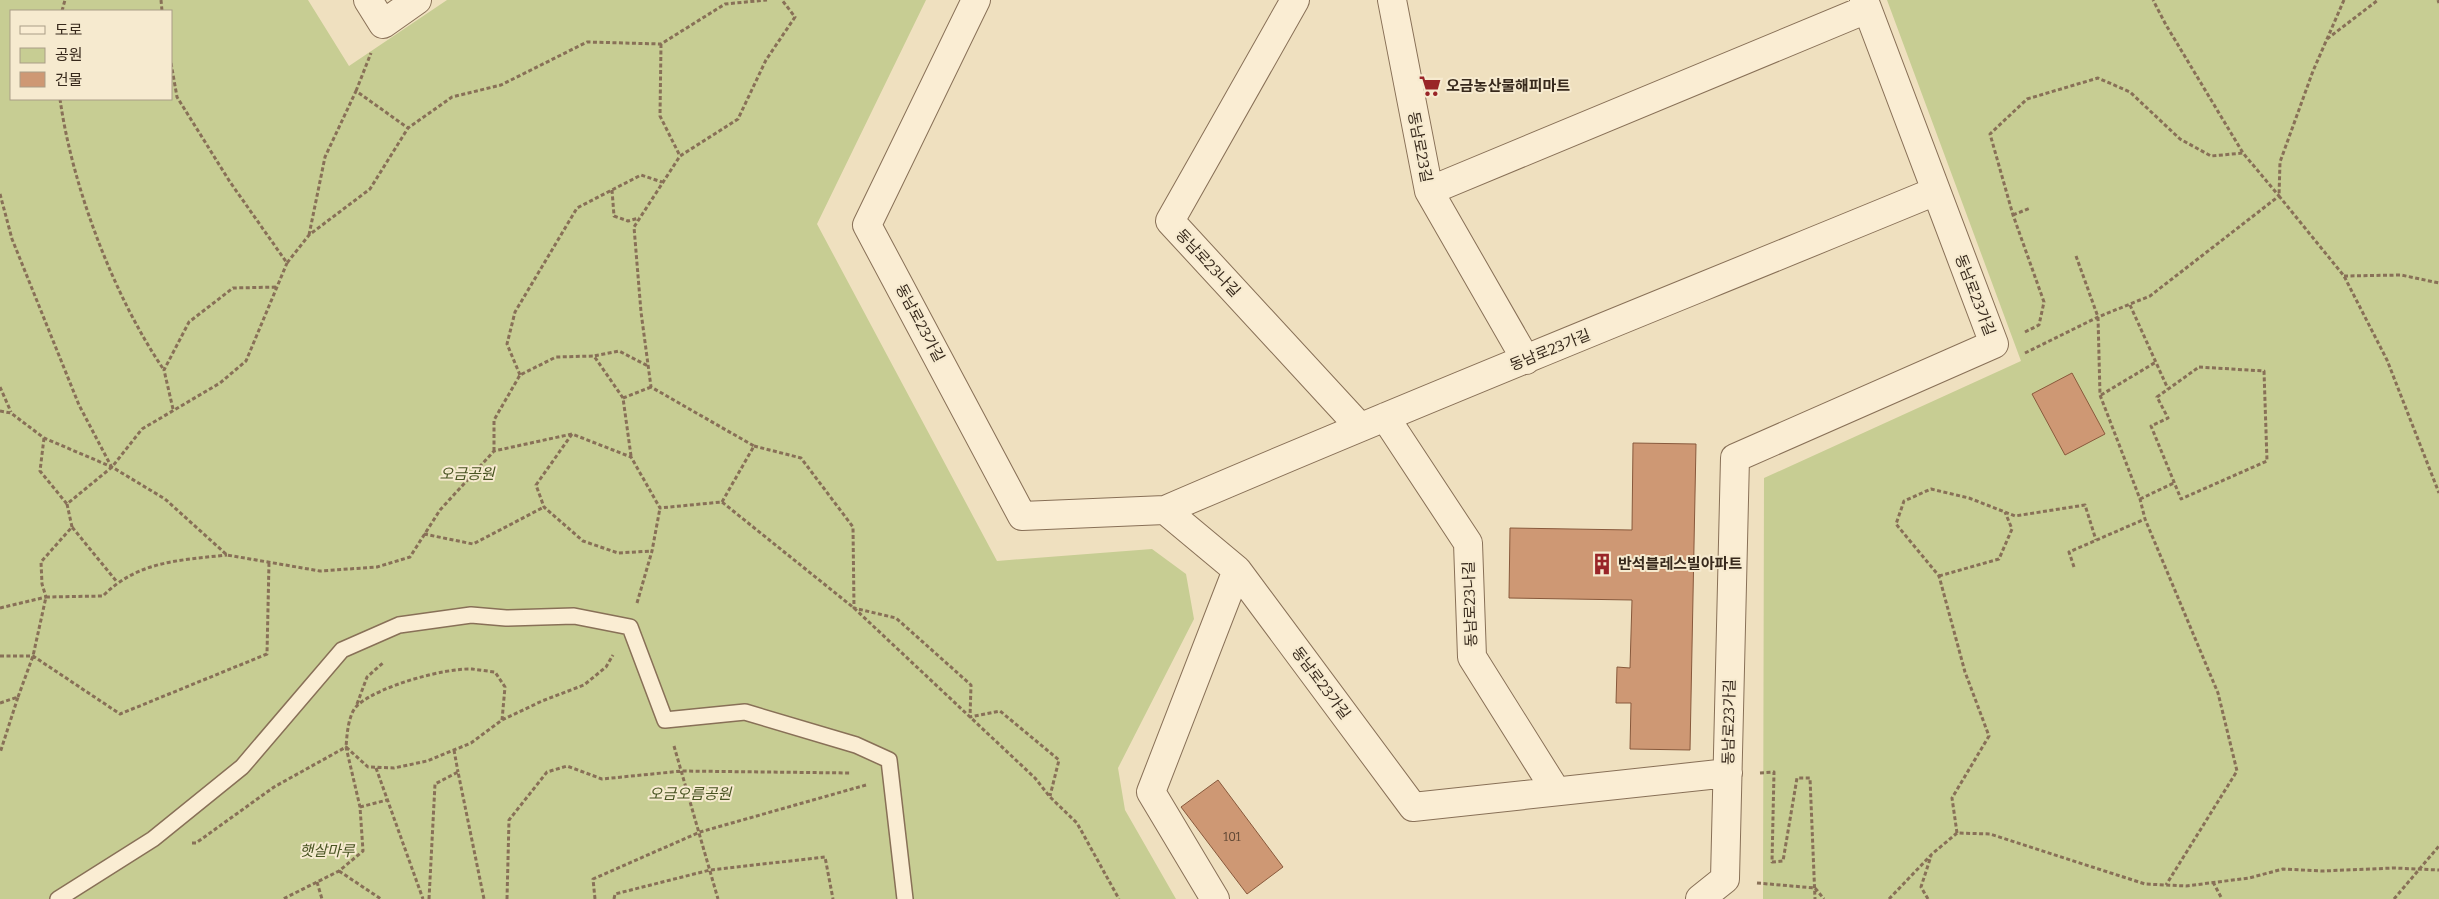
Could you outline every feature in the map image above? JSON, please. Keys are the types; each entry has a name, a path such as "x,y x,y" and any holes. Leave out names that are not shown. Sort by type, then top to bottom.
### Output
{"street":[{"path":"368,0 383,24 417,0"},
{"name":"동남로23가길","path":"976,0 867,225 1022,516 1165,510 1359,426 1526,360 1936,191"},
{"name":"동남로23나길","path":"1295,0 1170,221 1359,426"},
{"name":"동남로23길","path":"1392,0 1429,191 1526,360"},
{"name":"동남로23가길","path":"1429,191 1865,5 1994,344 1735,458 1725,879 1700,899"},
{"name":"동남로23나길","path":"1385,417 1468,543 1472,657 1556,791"},
{"name":"동남로23가길","path":"1165,510 1237,570 1413,807 1728,773"},
{"path":"1215,899 1151,792 1237,570"}],"lane":[{"path":"58,899 153,839 242,767 342,650 399,625 471,615 506,618 574,616 630,627 665,720 745,712 856,745 889,760 906,899"}],"path":[{"path":"68,504 112,467 142,430 173,409 220,383 246,361 287,263 309,235 370,189 408,128 452,97 501,85 587,42 661,44 725,4 767,0"},
{"path":"651,387 634,228 680,156 738,119 766,60 795,17 782,0"},
{"path":"2154,0 2166,25 2243,153 2344,276 2386,360 2439,492"},
{"path":"2279,196 2280,162 2344,0"},
{"path":"2327,40 2378,0"},
{"path":"309,235 325,157 356,91 383,24"},
{"path":"661,44 660,116 680,156"},
{"path":"172,69 177,97 230,182 287,263"},
{"path":"2023,332 2039,325 2044,302 2013,215 1990,134 2027,99 2098,78 2130,92 2180,139 2211,156 2243,153"},
{"path":"356,91 408,128"},
{"path":"60,100 66,139 99,244 146,344 164,370 173,409"},
{"path":"520,375 507,344 515,312 577,208 641,175 662,182"},
{"path":"612,190 614,216 628,221 640,217"},
{"path":"0,194 12,239 79,405 112,467"},
{"path":"2022,354 2098,317 2150,296 2279,196"},
{"path":"2013,215 2030,208"},
{"path":"2076,256 2098,317 2100,395 2140,499 2145,519 2218,694 2237,771 2166,885"},
{"path":"2344,276 2401,275 2439,283"},
{"path":"164,370 189,322 233,288 278,287"},
{"path":"2130,305 2168,389"},
{"path":"494,451 494,420 520,375 556,357 594,356 619,351 648,366"},
{"path":"346,747 368,767 394,768 427,761 471,743 502,720 542,701 584,685 606,667 630,627 652,551 660,508 631,457 623,398 594,356"},
{"path":"2100,395 2156,362"},
{"path":"2199,367 2264,371 2267,461 2181,499 2174,483 2151,426 2168,418 2157,397 2199,367"},
{"path":"0,387 11,413"},
{"path":"623,398 651,387"},
{"path":"651,387 754,446 801,458 853,527 854,608"},
{"path":"0,411 11,413 44,438 112,467 165,499 227,555"},
{"path":"0,608 46,597 103,596 117,582 164,562 227,555 320,571 377,566 410,557 440,510 494,451 572,434 631,457"},
{"path":"572,434 536,485 544,507 583,541 618,553 652,551"},
{"path":"44,438 40,471 68,504 72,527 117,582"},
{"path":"722,502 754,446"},
{"path":"2140,499 2174,483"},
{"path":"1957,833 1952,798 1989,736 1965,672 1939,576 1896,524 1904,501 1931,489 1969,498 2015,516 2085,505 2096,540"},
{"path":"660,508 722,502 854,608 1035,778 1050,797 1077,823 1119,899"},
{"path":"424,534 473,544 544,507"},
{"path":"1939,576 1999,559 2012,529 2005,512"},
{"path":"2074,567 2069,552 2145,519"},
{"path":"0,753 33,656 46,597 42,584 41,562 72,527"},
{"path":"0,656 33,656 120,714 267,654 269,562"},
{"path":"854,608 896,618 971,685 970,717"},
{"path":"282,899 338,871 363,851 360,807 346,747 348,727 357,704 390,686 434,675 470,669 495,672 505,687 502,720"},
{"path":"0,703 18,697"},
{"path":"970,717 1000,711 1059,760 1050,797"},
{"path":"675,746 718,899"},
{"path":"153,839 196,843 274,787 346,747"},
{"path":"454,750 484,899"},
{"path":"507,899 508,820 547,772 567,766 602,779 682,771 857,773"},
{"path":"376,768 423,899"},
{"path":"429,899 435,784 458,772"},
{"path":"1756,782 1757,773 1774,772 1772,862 1783,861 1797,778 1810,778 1815,899"},
{"path":"595,899 593,878 700,832 866,784 866,779"},
{"path":"360,807 387,800"},
{"path":"1889,899 1932,854 1957,833 1990,834 2145,884 2186,886 2249,878 2283,869 2322,871 2394,868 2439,870"},
{"path":"2394,899 2439,846"},
{"path":"1928,899 1921,887 1932,854"},
{"path":"614,899 615,894 710,870 825,857 833,899"},
{"path":"338,871 381,899"},
{"path":"317,882 322,899"},
{"path":"2213,882 2222,899"},
{"path":"1750,883 1815,888 1824,899"}],"green space":[{"name":"오금공원","path":"0,0 308,0 349,66 447,0 926,0 817,224 997,561 1152,549 1186,574 1194,619 1118,768 1125,810 1176,899 0,899"},
{"path":"1887,0 2439,0 2439,899 1763,899 1764,478 2021,361"}],"building":[{"path":"2072,373 2105,434 2065,455 2032,394"},
{"name":"반석블레스빌아파트","path":"1633,443 1696,444 1690,750 1630,749 1631,703 1616,703 1617,667 1630,668 1632,600 1509,598 1510,528 1632,530"},
{"path":"1218,780 1283,867 1247,894 1181,807"}],"place":[{"name":"오금농산물해피마트","path":"1430,86"},
{"name":"반석블레스빌아파트","path":"1602,564"}],"park label":[{"name":"오금오름공원","path":"690,794"},
{"name":"햇살마루","path":"327,851"}]}
